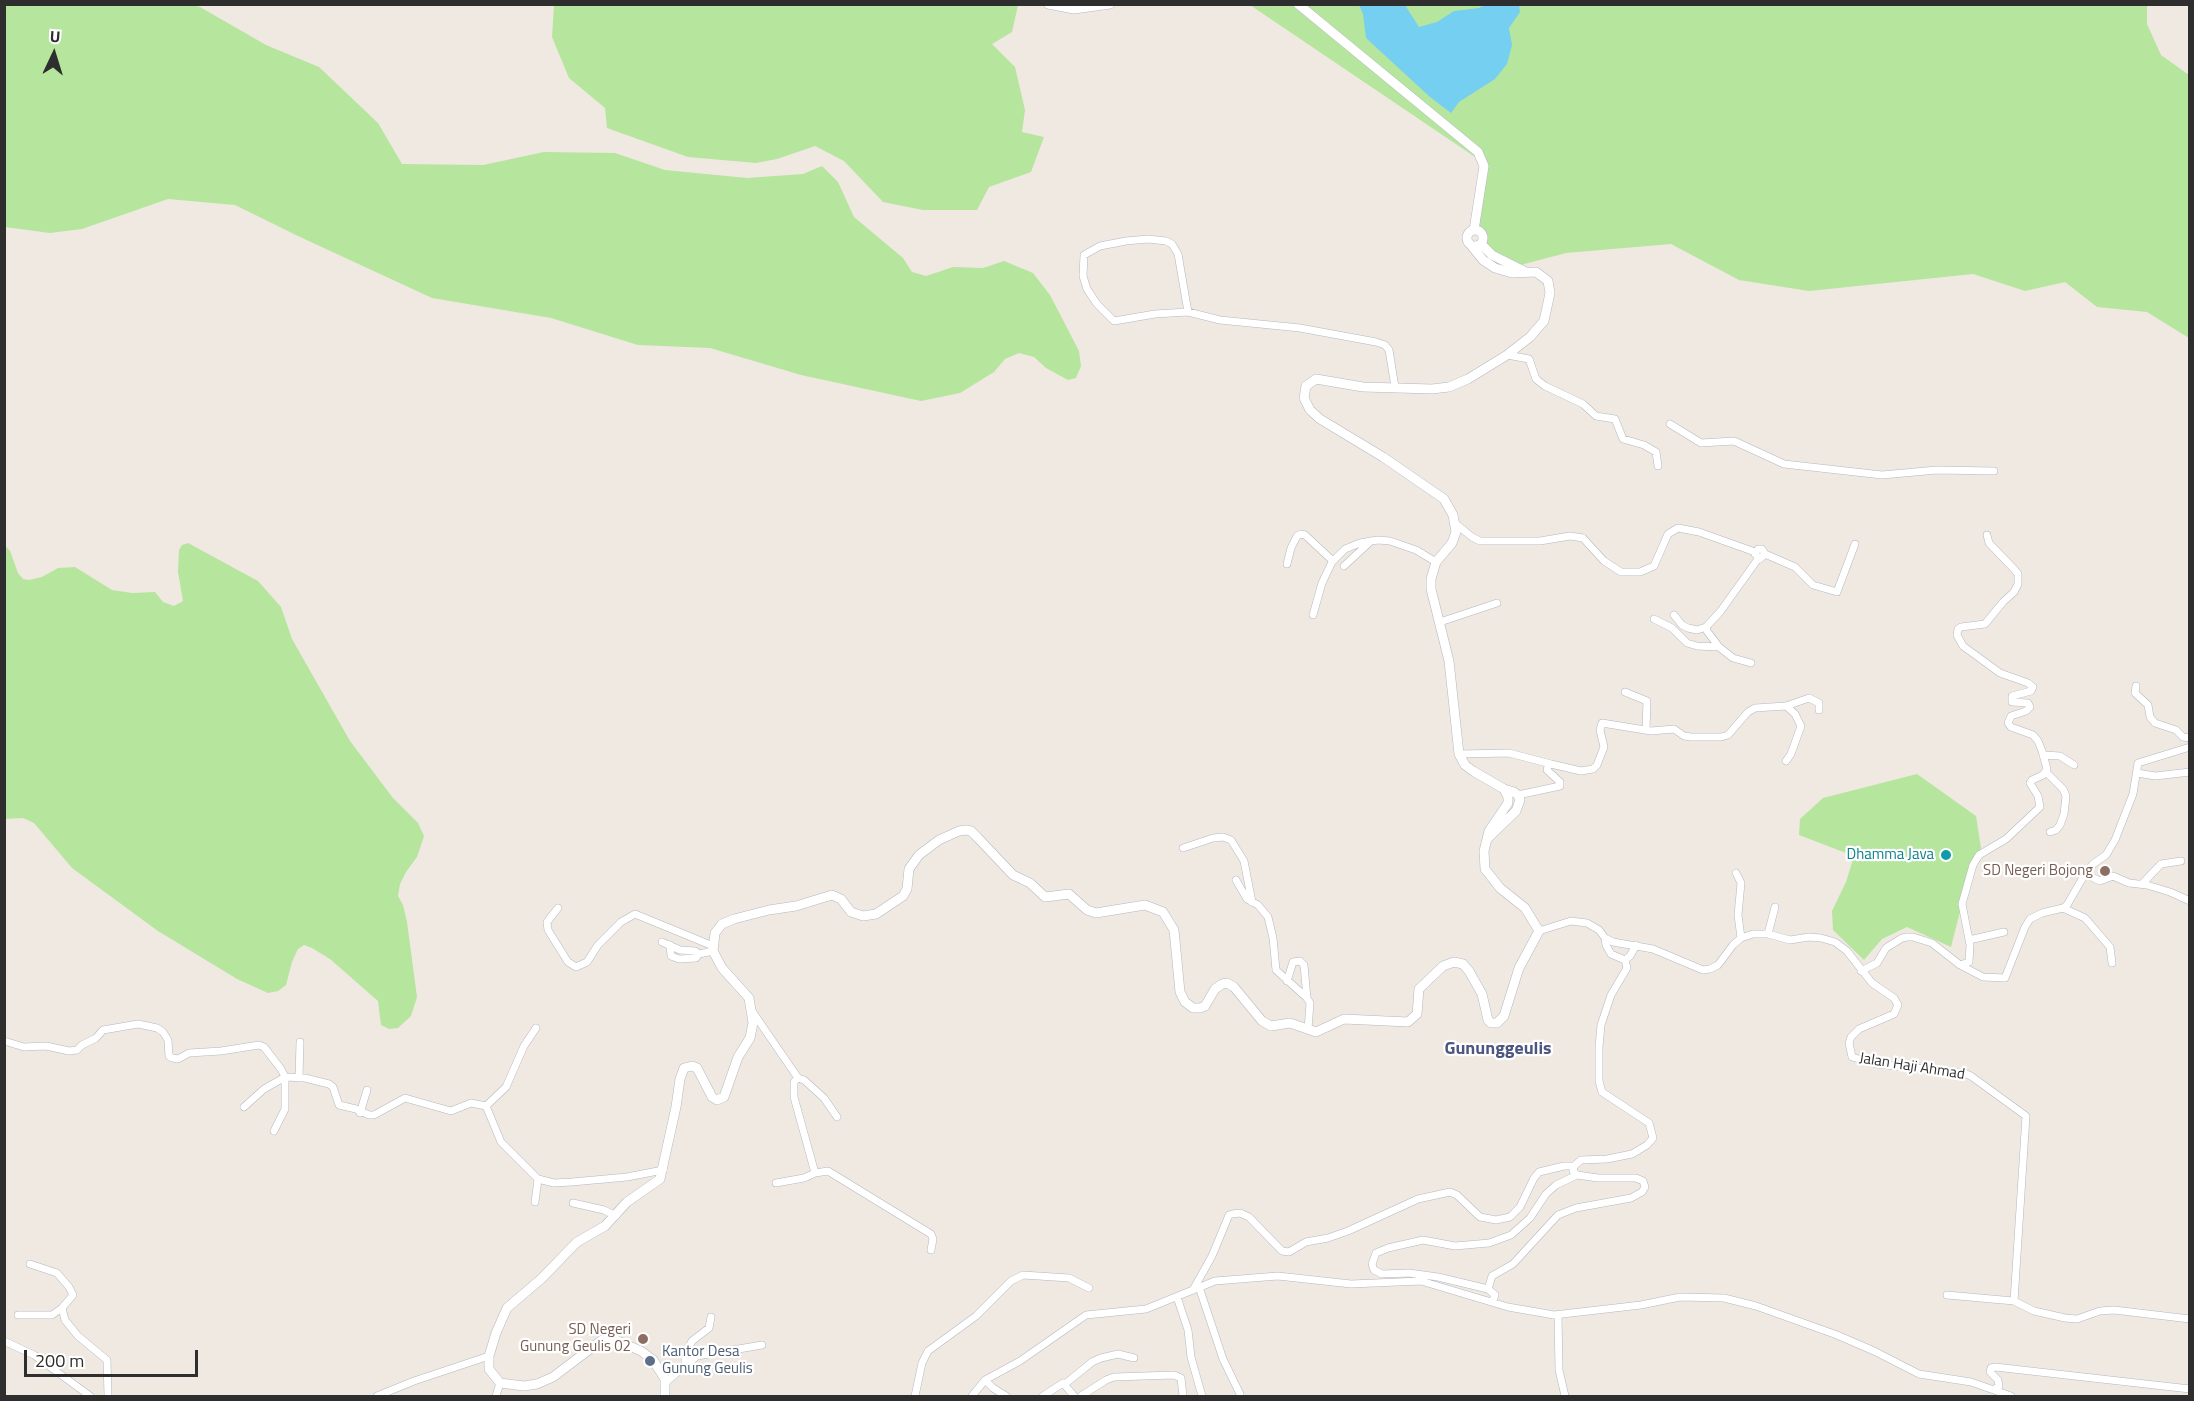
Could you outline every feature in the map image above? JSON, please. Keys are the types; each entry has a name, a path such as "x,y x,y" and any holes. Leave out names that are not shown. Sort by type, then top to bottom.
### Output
{"main road":[{"path":"1048,4 1074,9 1110,4"},
{"path":"1298,4 1478,152 1484,166 1474,230 1468,236 1475,244 1496,258 1524,271 1536,272 1546,279 1551,287 1541,327 1508,355 1468,379 1449,387 1432,389 1363,387 1316,379 1306,386 1304,398 1310,410 1320,419 1383,457 1444,498 1453,515 1456,532 1452,543 1436,562 1431,579 1449,661 1459,754 1465,765 1518,795 1520,800 1516,811 1486,840"},
{"path":"665,1396 666,1382 661,1370 650,1357 620,1341 609,1339 596,1343 567,1368 542,1382 524,1386 500,1383 490,1373 489,1356 507,1308 541,1279 583,1237 605,1226 627,1202 659,1180 663,1170 682,1071 687,1067 697,1068 712,1097 717,1100 724,1097 738,1057 750,1038 753,1023 749,998 723,968 713,948 718,928 734,919 796,906 832,895 841,899 851,912 863,916 876,914 904,894 909,869 920,855 939,840 966,830 972,831 1013,875 1030,883 1045,897 1069,894 1087,910 1096,913 1145,904 1163,912 1174,930 1180,992 1185,1002 1191,1007 1197,1009 1205,1006 1219,985 1227,983 1232,985 1266,1025 1270,1026 1290,1023 1318,1031 1336,1022 1353,1019 1408,1022 1417,1014 1419,989 1443,966 1451,962 1463,964 1469,971 1482,994 1488,1020 1493,1024 1504,1016 1519,968 1539,931 1525,908 1491,879 1485,869 1486,840 1489,831 1508,803 1508,796 1504,789"}],"street":[{"path":"1188,312 1178,254 1172,244 1148,238 1100,246 1084,255 1083,276 1087,289 1097,304 1114,321 1155,314 1188,312 1220,320 1312,330 1383,344 1390,354 1395,387"},
{"path":"1508,355 1529,359 1536,379 1545,386 1583,404 1596,416 1615,419 1623,439 1644,445 1656,453 1658,466"},
{"path":"1670,424 1701,443 1734,441 1784,464 1794,466 1882,475 1936,470 1994,471"},
{"path":"1455,524 1480,541 1540,541 1570,536 1583,538 1604,561 1621,572 1640,572 1654,566 1668,534 1678,528 1699,532 1795,567 1813,585 1837,592 1855,544"},
{"path":"1287,564 1291,548 1300,534 1333,561"},
{"path":"1987,535 1989,543 2014,568 2018,584 2014,592 1984,624 1958,628 1958,639 1963,646 2000,673 2033,686 2031,691 2011,696 2012,702 2027,702 2030,707 2026,711 2011,716 2008,723 2011,727 2036,738 2044,755 2046,772"},
{"path":"1313,615 1327,570 1345,549 1353,545 1385,540 1416,550 1436,562"},
{"path":"1344,566 1371,541"},
{"path":"1674,615 1682,625 1688,628 1697,630 1706,627 1720,612 1760,555"},
{"path":"1440,622 1497,603"},
{"path":"1654,619 1672,628 1687,643 1719,647"},
{"path":"1706,627 1719,647 1733,658 1751,663"},
{"path":"2136,686 2135,693 2148,705 2150,717 2155,723 2176,730 2183,737 2190,738"},
{"path":"1625,692 1647,701 1646,730"},
{"path":"1459,754 1509,753 1581,771 1593,769 1597,765 1604,747 1600,730 1602,723 1621,728 1674,729 1691,737 1721,737 1728,735 1753,709 1786,706 1809,698 1817,701 1819,710"},
{"path":"1786,706 1795,714 1801,726 1791,754 1786,761"},
{"path":"1861,971 1877,963 1886,948 1907,937 1913,937 1932,943 1960,965 1983,977 2006,978 2030,919 2062,908 2067,904 2085,874 2111,847 2133,794 2137,765 2141,760 2190,747"},
{"path":"2044,755 2060,756 2074,765"},
{"path":"1518,795 1560,787 1560,782 1547,770 1551,764"},
{"path":"2046,772 2063,789 2066,796 2060,825 2056,830 2050,832"},
{"path":"1960,965 1969,961 1969,939 1962,904 1973,865 1979,855 2006,839 2038,809 2039,799 2030,783 2046,772"},
{"path":"2137,773 2155,776 2190,772"},
{"path":"1183,848 1220,837 1231,840 1244,861 1252,902"},
{"path":"2142,884 2161,864 2181,861"},
{"path":"1539,931 1560,923 1579,921 1593,925 1605,938 1613,942 1653,949 1706,970 1718,965 1741,938 1738,915 1741,883 1736,873"},
{"path":"2085,874 2100,881 2113,876 2124,882 2142,884 2170,892 2190,901"},
{"path":"1236,880 1247,899 1263,910 1268,917 1277,972 1307,998"},
{"path":"1768,934 1775,907"},
{"path":"558,908 547,922 548,930 568,962 576,967 587,962 598,945 621,922 635,914 713,948"},
{"path":"2062,908 2085,918 2110,947 2112,963"},
{"path":"1969,939 2004,932"},
{"name":"Jalan Haji Ahmad","path":"1741,938 1753,934 1768,934 1790,940 1813,937 1834,942 1847,951 1878,989 1894,998 1898,1007 1894,1014 1859,1029 1851,1037 1849,1043 1852,1057 1876,1064 1964,1073 2026,1116 2014,1301"},
{"path":"1605,938 1611,954 1625,960"},
{"path":"699,954 666,944 671,956 679,959 696,958 699,954 713,948"},
{"path":"1625,960 1636,945"},
{"path":"679,959 687,950"},
{"path":"1240,1394 1223,1359 1196,1288 1229,1215 1234,1213 1248,1217 1282,1251 1289,1252 1306,1242 1348,1231 1418,1199 1450,1192 1457,1195 1480,1217 1496,1220 1510,1216 1520,1207 1539,1172 1574,1166 1581,1160 1607,1160 1632,1154 1647,1145 1653,1138 1649,1123 1602,1092 1599,1081 1601,1025 1611,996 1627,968 1625,960"},
{"path":"1287,981 1293,962 1300,962 1304,965 1307,998 1311,1006 1308,1029"},
{"path":"752,1011 798,1078 804,1080 824,1098 837,1117"},
{"path":"4,1041 24,1047 46,1046 69,1051 77,1050 96,1038 103,1030 138,1024 157,1028 163,1032 168,1040 169,1056 172,1058 178,1059 189,1053 259,1045 266,1050 285,1077 285,1108 274,1131"},
{"path":"486,1106 506,1088 524,1046 536,1028"},
{"path":"299,1078 300,1042"},
{"path":"244,1107 264,1089 285,1077 329,1084 333,1087 339,1106 356,1109 360,1113 374,1115 405,1098 451,1111 471,1103 486,1106"},
{"path":"798,1078 794,1082 794,1097 815,1173"},
{"path":"360,1113 367,1090"},
{"path":"486,1106 501,1142 538,1179 554,1183 572,1182 663,1170"},
{"path":"1574,1166 1573,1171 1577,1175"},
{"path":"776,1184 804,1178 824,1170 835,1174 931,1234 933,1239 931,1250"},
{"path":"1488,1289 1492,1276 1513,1264 1558,1215 1576,1208 1631,1198 1642,1192 1646,1186 1643,1181 1636,1178 1577,1175 1556,1185 1546,1194 1530,1218 1511,1235 1489,1243 1455,1246 1423,1239 1376,1253 1372,1264 1374,1270 1382,1274 1409,1273 1438,1277 1488,1289 1495,1295 1492,1302"},
{"path":"535,1202 538,1179"},
{"path":"573,1203 604,1210 616,1216"},
{"path":"18,1315 49,1315 62,1308 73,1295 64,1280 57,1274 30,1264"},
{"path":"915,1396 922,1363 928,1351 976,1316 1011,1281 1023,1275 1069,1278 1089,1288"},
{"path":"972,1396 985,1380 1020,1360 1086,1315 1106,1311 1140,1310 1215,1281 1278,1276 1360,1285 1426,1282 1492,1302 1528,1311 1558,1315 1680,1298 1724,1298 1755,1306 1830,1332 1864,1346 1918,1374 1971,1382 2011,1396"},
{"path":"1947,1295 2014,1301 2034,1311 2065,1318 2077,1319 2100,1311 2114,1310 2190,1319"},
{"path":"1177,1297 1188,1330 1191,1357 1202,1396"},
{"path":"62,1308 69,1327 107,1360 108,1396"},
{"path":"1558,1315 1559,1370 1565,1396"},
{"path":"685,1364 685,1354 692,1341 709,1328 711,1317"},
{"path":"4,1341 34,1355 90,1396"},
{"path":"666,1382 697,1356 762,1346"},
{"path":"1043,1396 1061,1383 1065,1384 1092,1362 1101,1358 1118,1354 1134,1358"},
{"path":"377,1396 489,1356"},
{"path":"1994,1389 1999,1386 1998,1380 1990,1372 1994,1367 2190,1389"},
{"path":"1081,1396 1114,1377 1174,1375 1181,1378 1183,1396"},
{"path":"985,1380 1006,1396"},
{"path":"496,1396 500,1383"},
{"path":"1065,1384 1074,1396"}],"green space":[{"path":"5,4 189,4 200,7 266,45 319,67 378,123 402,164 483,165 544,152 615,153 665,170 747,178 803,174 822,166 838,182 854,217 903,258 912,272 926,276 953,267 983,268 1004,261 1033,273 1050,295 1079,351 1081,366 1076,378 1068,380 1046,368 1034,357 1019,353 1005,359 994,372 960,393 921,401 801,375 710,348 638,345 551,318 432,298 235,205 168,199 82,229 50,233 5,227"},
{"path":"554,5 1018,5 1012,32 992,44 1015,67 1025,110 1022,132 1044,137 1031,172 989,187 977,210 923,210 883,202 844,161 815,146 777,159 756,163 688,157 607,128 605,108 569,78 552,37"},
{"path":"1250,5 2147,5 2147,24 2161,55 2189,75 2189,338 2147,312 2097,307 2065,282 2025,291 1973,274 1809,291 1739,280 1671,244 1566,253 1509,268 1489,260 1478,226 1484,163"},
{"path":"188,543 258,581 281,607 292,639 350,741 393,798 418,823 424,836 417,857 400,884 398,896 407,922 417,997 411,1016 398,1028 389,1029 381,1025 378,1001 330,959 304,945 298,949 292,962 286,985 278,991 268,993 237,979 158,931 72,868 34,823 23,818 5,819 5,545 23,579 42,577 58,568 75,567 112,590 132,593 155,592 163,602 174,606 183,601 178,572 179,550 182,545"},
{"path":"1917,774 1976,816 1981,848 1967,884 1951,947 1907,927 1882,939 1864,960 1833,930 1832,911 1846,882 1854,856 1799,835 1800,819 1823,798"}],"water":[{"path":"1359,5 1405,5 1419,27 1437,22 1454,11 1479,8 1485,5 1519,5 1520,12 1509,28 1512,45 1507,64 1495,79 1459,102 1451,113 1430,97 1366,38 1363,14"}],"place":[{"name":"Dhamma Java","path":"1946,855"},
{"name":"SD Negeri Bojong","path":"2105,871"},
{"name":"SD Negeri Gunung Geulis 02","path":"643,1339"},
{"name":"Kantor Desa Gunung Geulis","path":"650,1361"}],"district":[{"name":"Gununggeulis","path":"1498,1050"}]}
